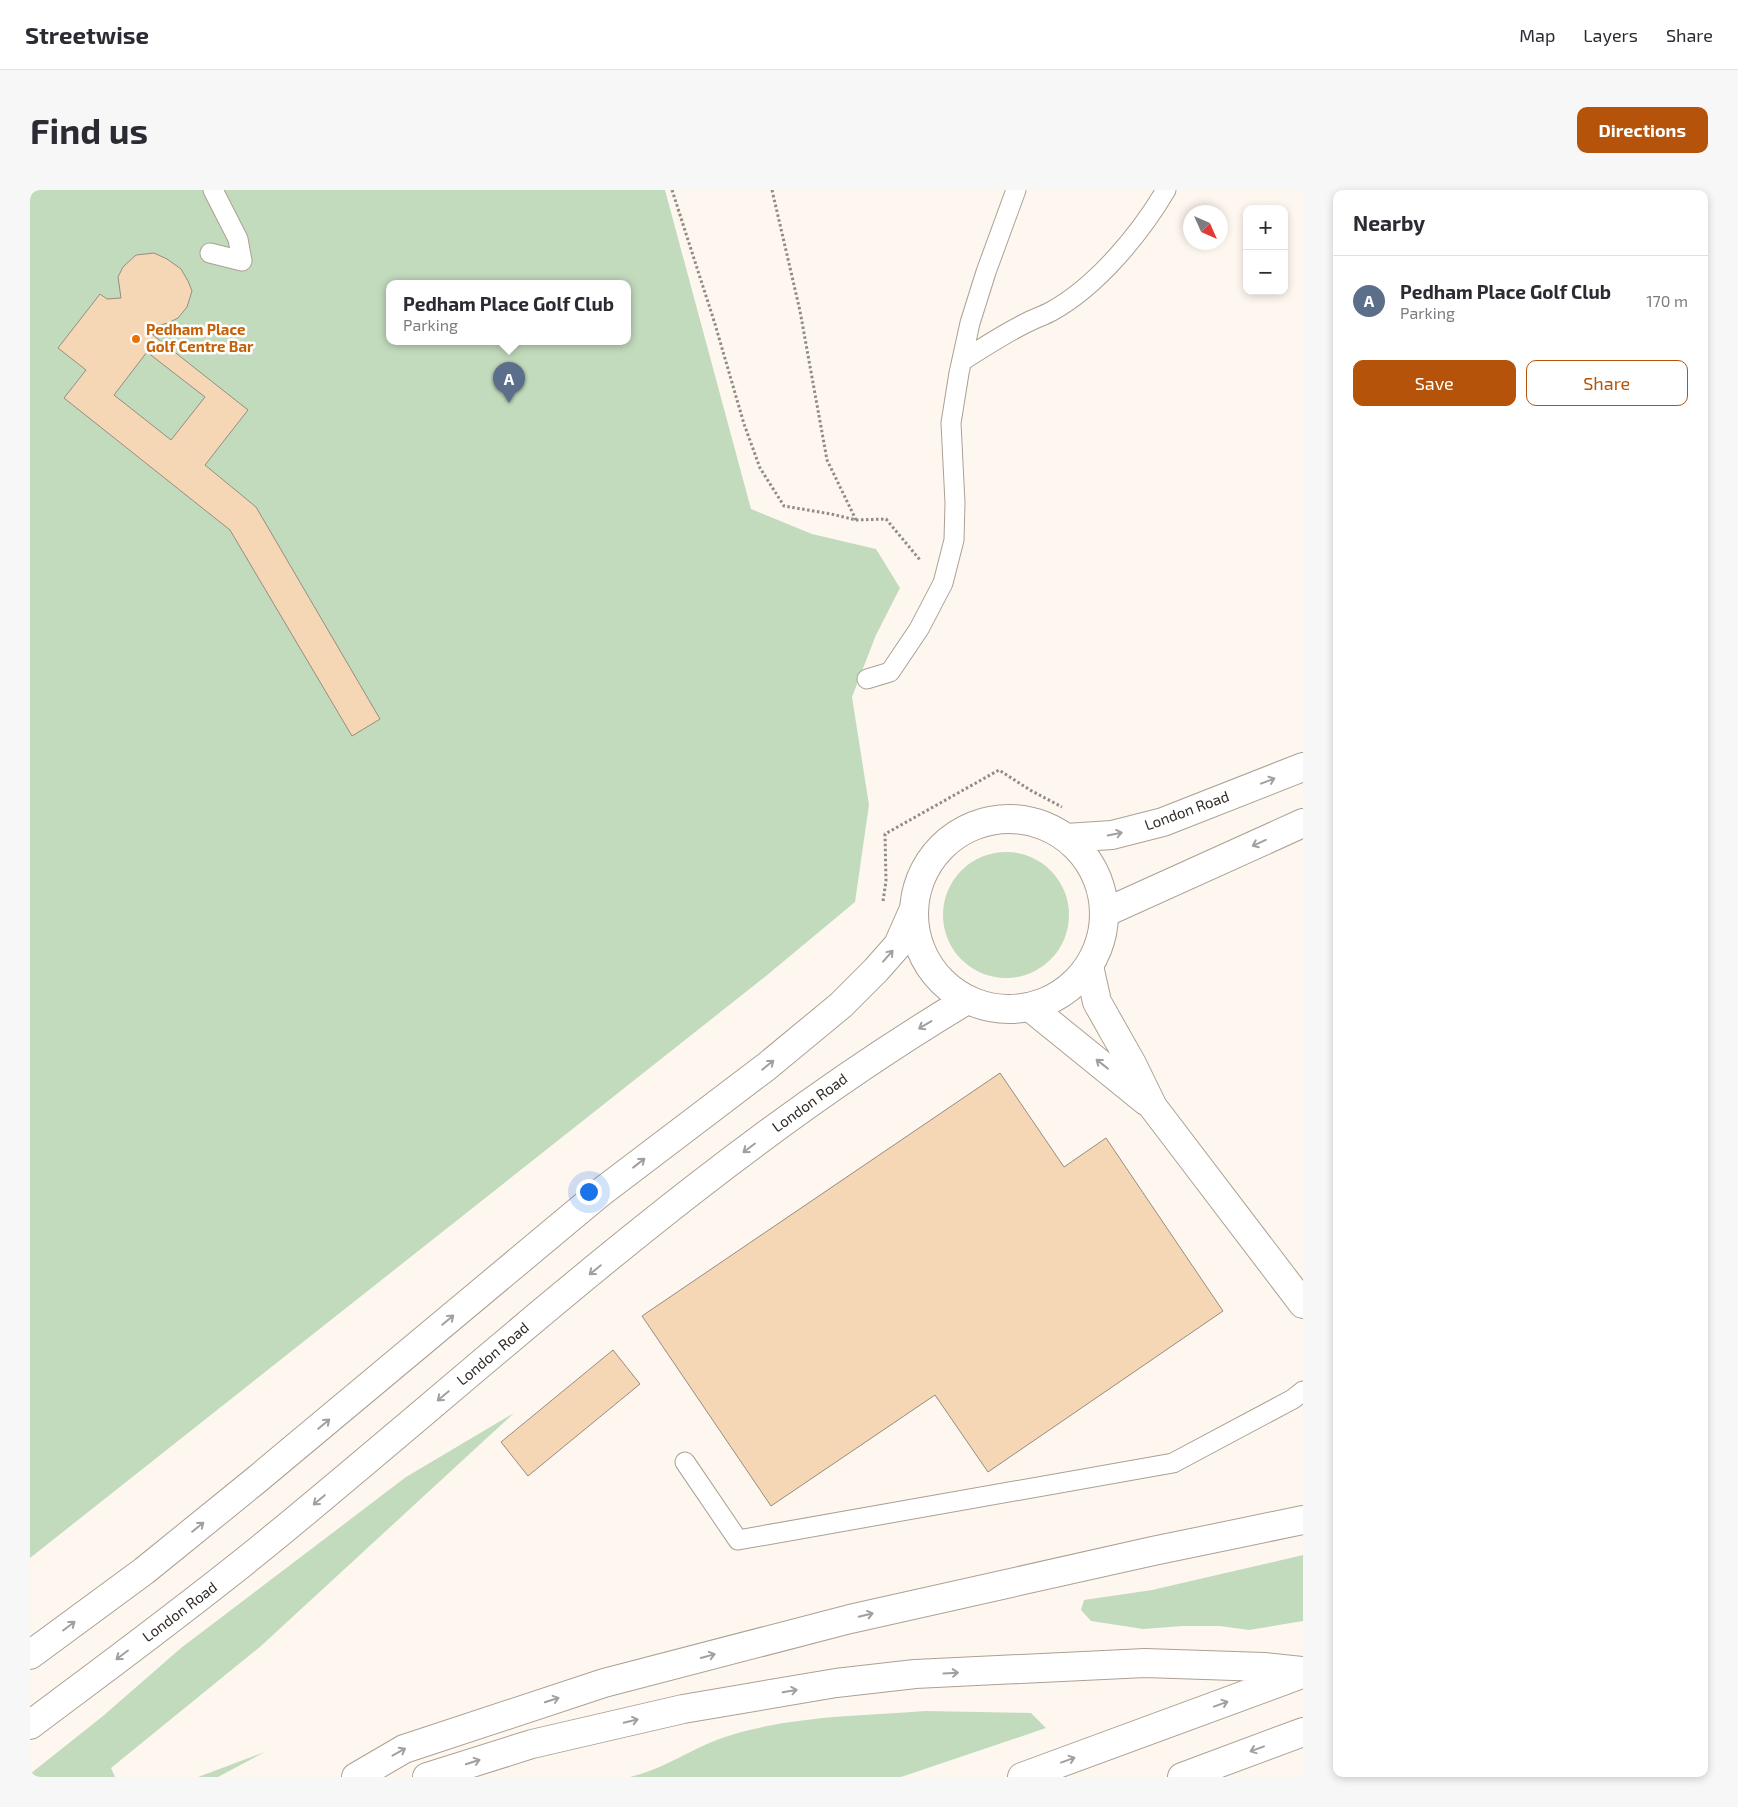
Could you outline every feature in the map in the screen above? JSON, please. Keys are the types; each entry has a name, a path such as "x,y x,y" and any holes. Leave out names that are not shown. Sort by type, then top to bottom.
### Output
{"main road":[{"name":"London Road","path":"1066,838 1112,836 1163,822 1303,767"},
{"path":"30,1655 144,1571 248,1487 600,1193 766,1067 841,1004 876,970 898,945 913,911 917,889 925,868 939,849 958,833 980,823 1003,819 1026,820 1047,827 1066,838 1082,853 1094,871 1101,892 1104,913 1100,940 1089,966 1073,985 1053,999 1030,1007 1009,1010 994,1008 967,1000 944,985 927,964 916,939 913,911"},
{"path":"1104,913 1303,823"},
{"path":"1089,966 1097,1002 1132,1064 1153,1107 1303,1304"},
{"name":"London Road","path":"30,1724 200,1596 270,1540 530,1323 716,1172 818,1097 910,1034 967,1000"},
{"path":"1030,1007 1153,1107"},
{"path":"356,1777 404,1749 604,1683 850,1619 1152,1551 1303,1520"},
{"path":"427,1777 532,1744 683,1709 836,1684 915,1674 1145,1663 1264,1667 1303,1673"},
{"path":"1022,1777 1303,1673"},
{"path":"1182,1777 1303,1732"}],"lane":[{"path":"210,254 242,261 238,239 213,190"},
{"path":"867,679 890,672 919,629 943,583 954,540 955,503 951,424 962,361 975,306 1016,190"},
{"path":"962,361 1002,336 1052,311 1088,285 1122,250 1147,220 1166,190"},
{"path":"685,1462 738,1540 1173,1463 1300,1400"}],"path":[{"path":"672,190 715,324 744,424 760,468 784,506 856,520 886,519 921,559 919,567"},
{"path":"772,190 800,310 827,460 856,520"}],"green space":[{"path":"30,190 665,190 751,509 812,534 876,549 900,588 876,635 852,697 869,805 855,902 766,976 30,1558"},
{"path":"1006,852 1030,857 1050,871 1064,891 1069,915 1064,939 1050,959 1030,973 1006,978 982,973 962,959 948,939 943,915 948,891 962,871 982,857"},
{"path":"514,1413 261,1646 111,1768 115,1777 30,1777 30,1774 103,1716 181,1648 406,1477"},
{"path":"1303,1555 1303,1621 1249,1630 1220,1626 1143,1629 1091,1621 1081,1610 1084,1600 1152,1590"},
{"path":"925,1711 1031,1713 1046,1728 901,1777 630,1777 655,1769 725,1737 749,1730 824,1718"},
{"path":"265,1752 218,1777 198,1777"}],"building":[{"path":"154,253 167,259 181,269 192,291 187,307 178,318 155,326 153,335 248,410 205,465 256,507 380,719 352,736 230,530 64,398 86,370 58,348 100,294 107,299 121,298 118,277 123,267 136,255","holes":["147,352 205,397 171,440 114,395"]},
{"path":"1000,1073 1064,1167 1106,1138 1223,1311 988,1472 935,1395 771,1506 642,1316"},
{"path":"613,1350 640,1384 528,1476 501,1442"}],"place":[{"name":"Pedham Place Golf Centre Bar","path":"136,339"},
{"name":"Pedham Place Golf Club","path":"509,403"}]}
